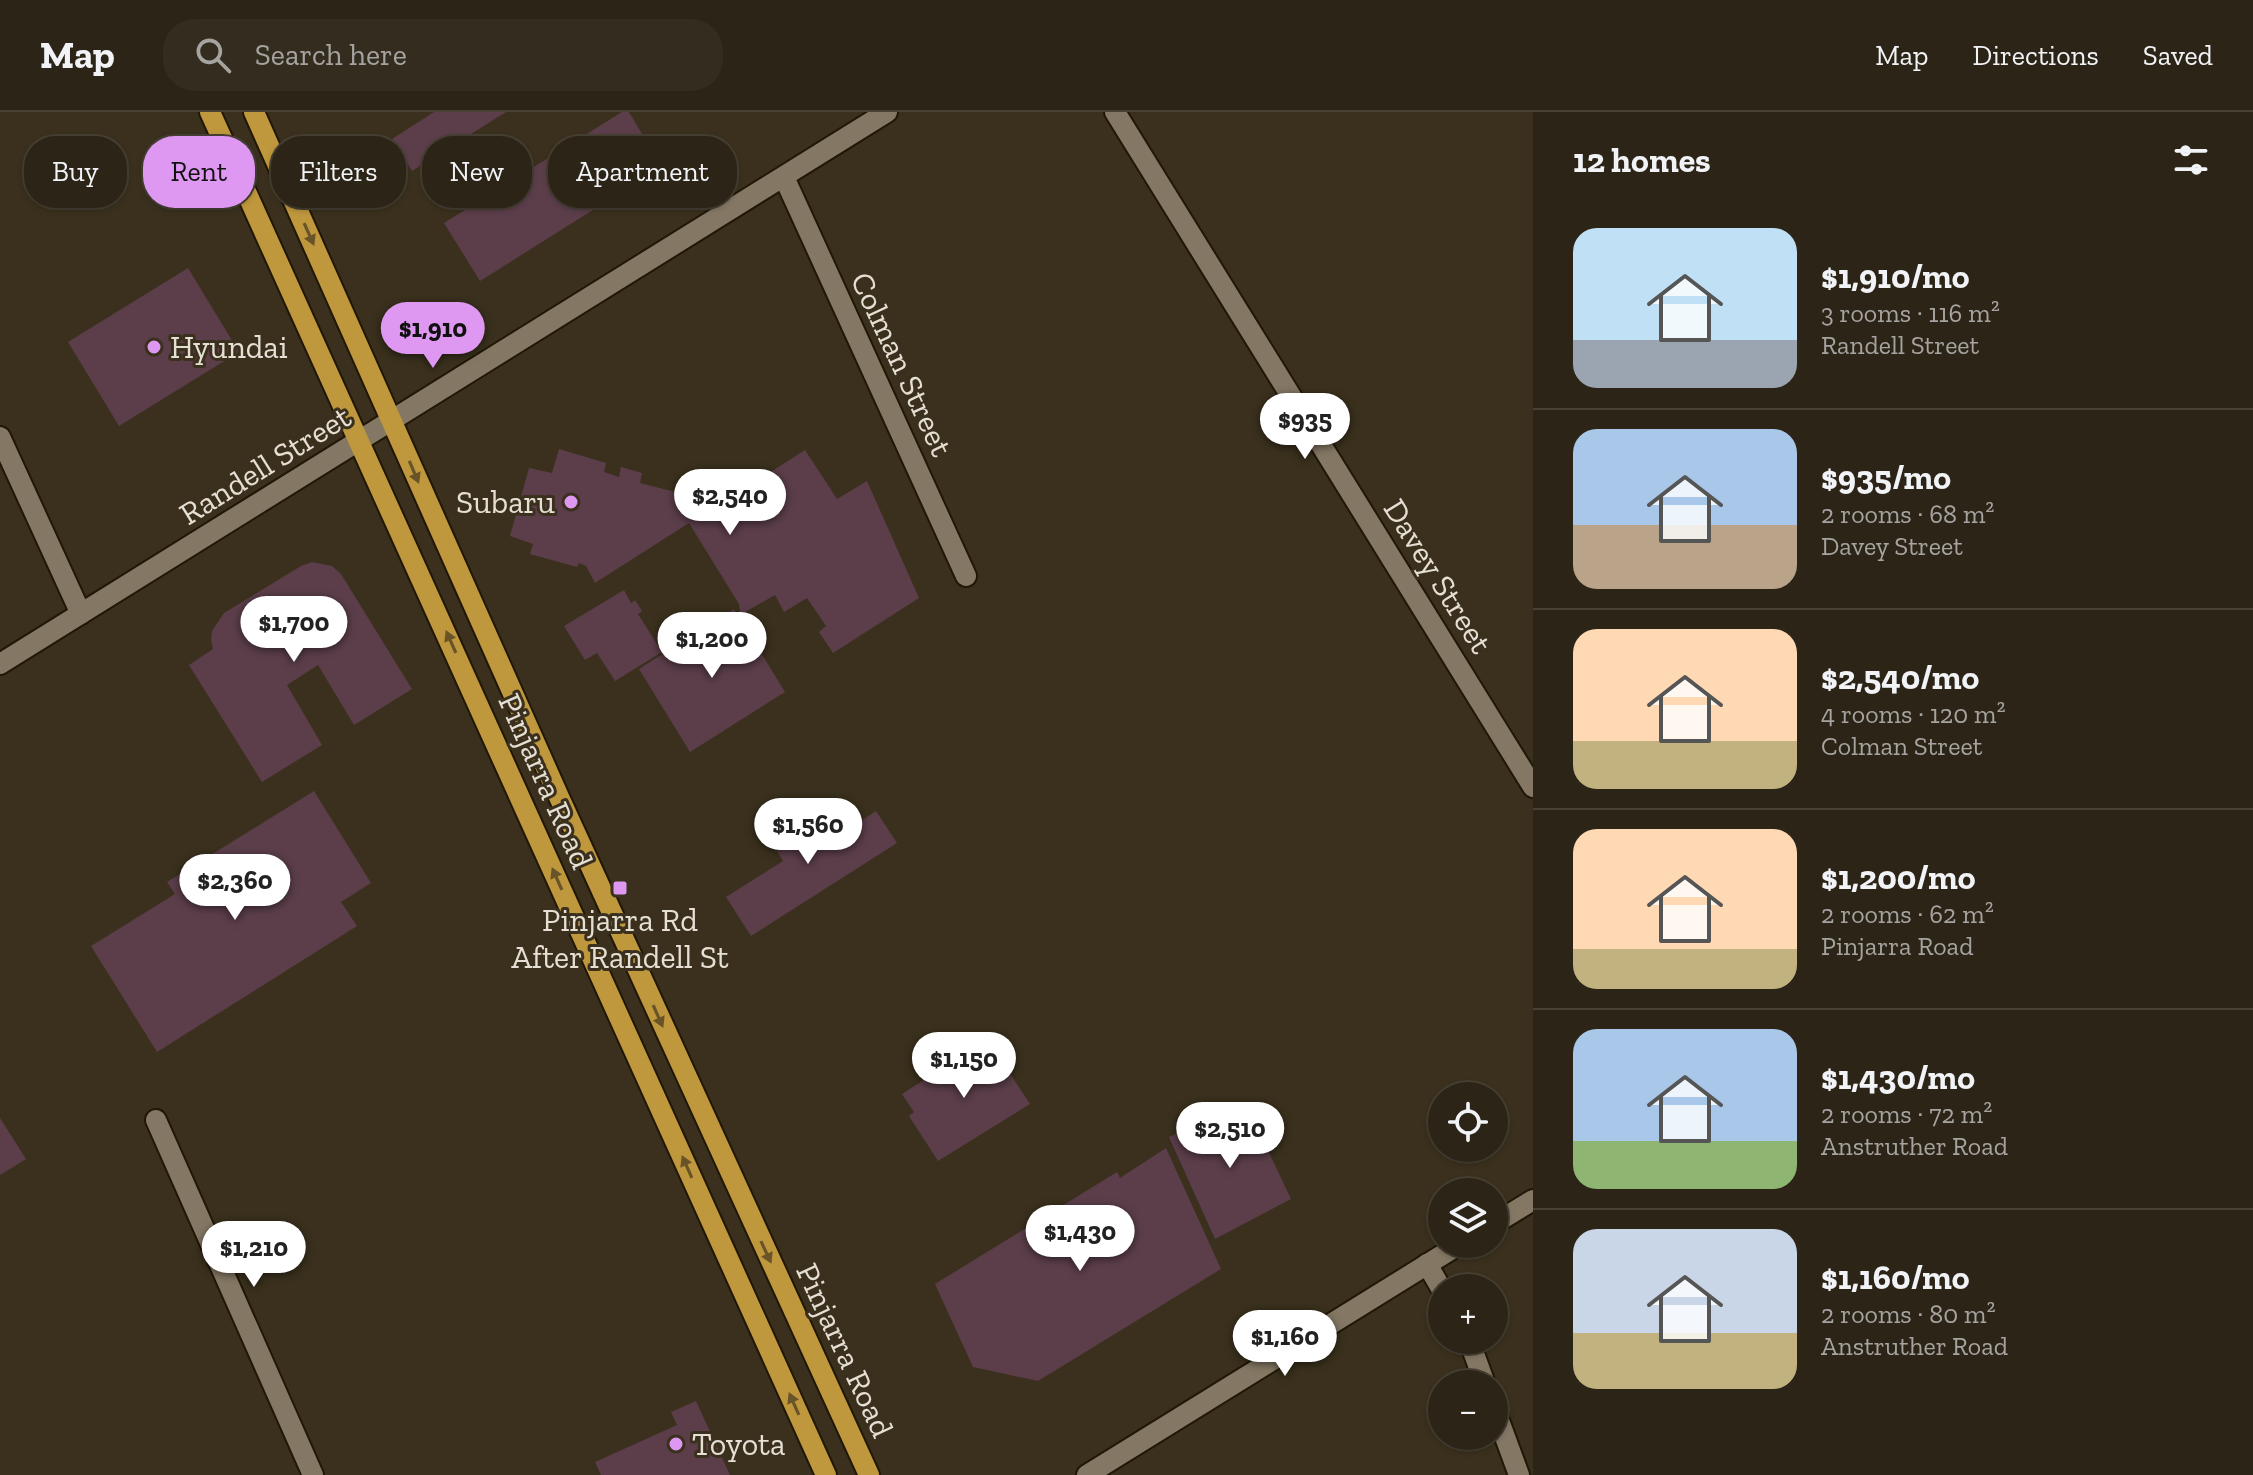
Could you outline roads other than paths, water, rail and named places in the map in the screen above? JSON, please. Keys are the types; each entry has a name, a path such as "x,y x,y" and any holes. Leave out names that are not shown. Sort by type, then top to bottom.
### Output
{"main road":[{"name":"Pinjarra Road","path":"210,112 826,1475"},
{"name":"Pinjarra Road","path":"254,112 617,926 869,1475"}],"street":[{"name":"Randell Street","path":"0,664 887,112"},
{"name":"Davey Street","path":"1115,112 1533,787"},
{"name":"Colman Street","path":"784,177 966,576"},
{"path":"0,437 81,614"},
{"path":"156,1120 313,1475"},
{"path":"1508,1215 1533,1200"},
{"path":"1087,1475 1437,1258"},
{"path":"1427,1264 1433,1274"},
{"path":"1508,1445 1519,1475"}],"place":[{"name":"Hyundai","path":"154,347"},
{"name":"Subaru","path":"571,502"},
{"name":"Pinjarra Rd After Randell St","path":"620,888"},
{"name":"Toyota","path":"676,1444"}]}
